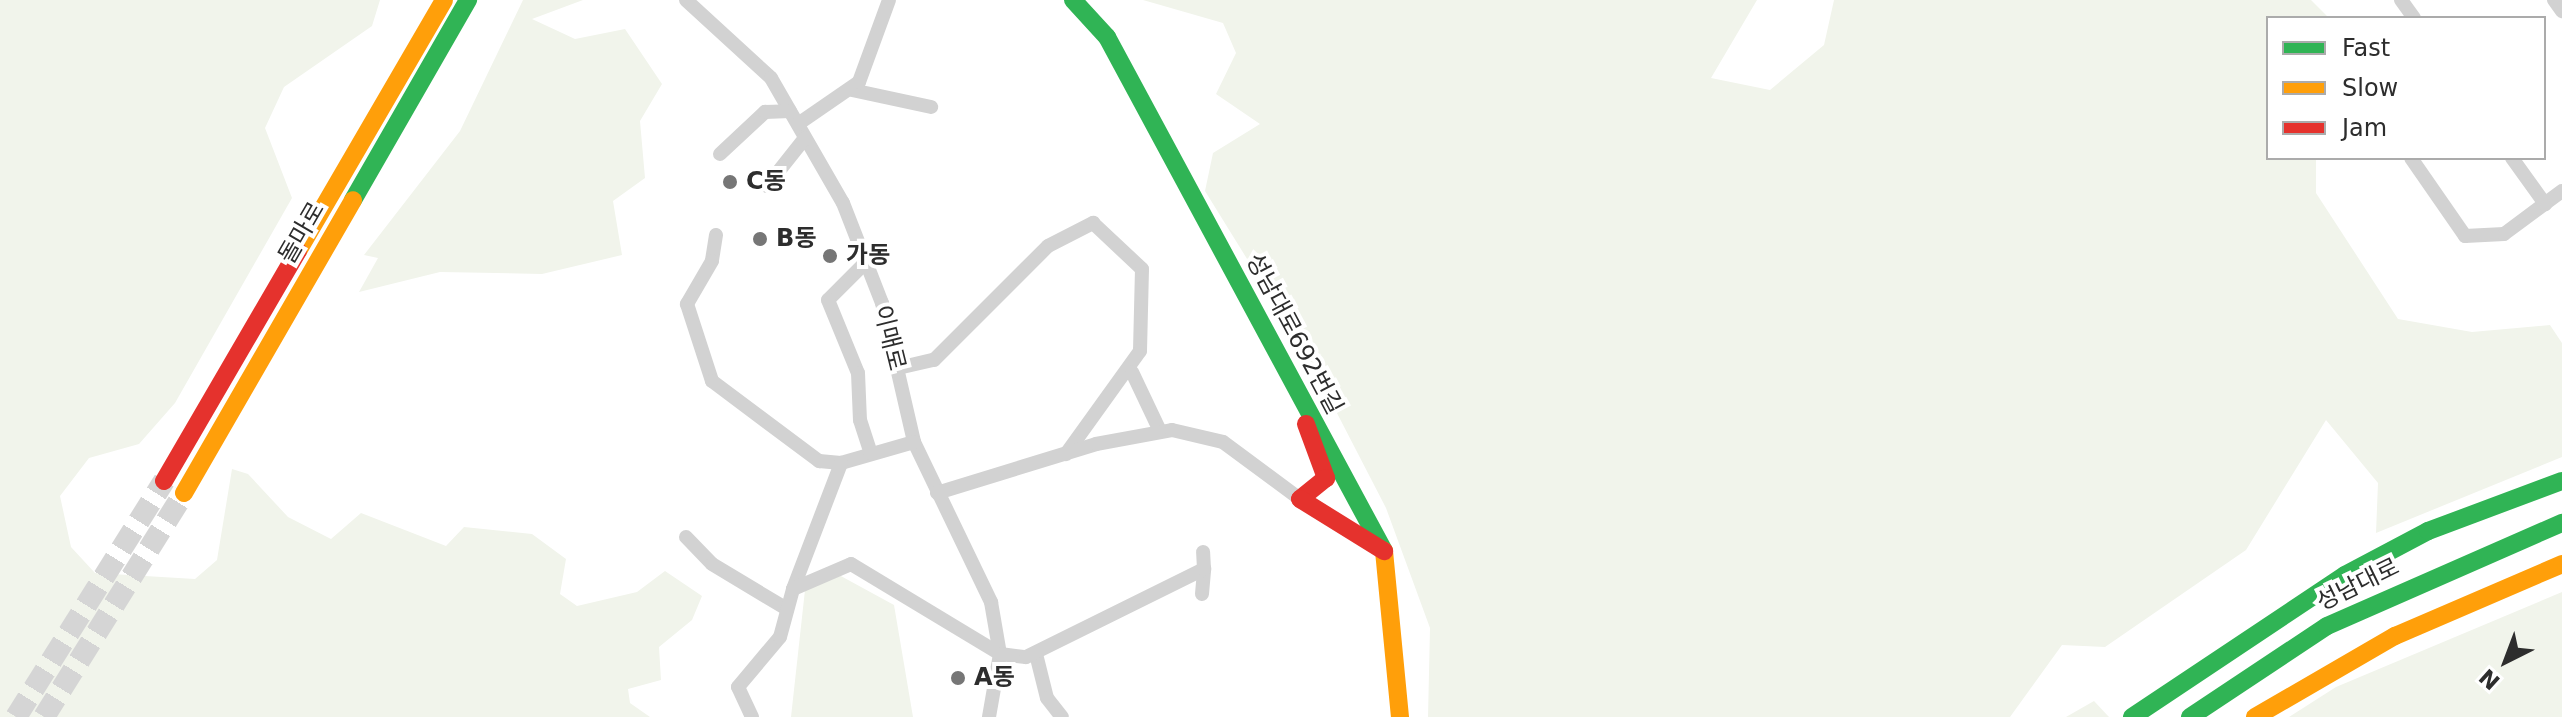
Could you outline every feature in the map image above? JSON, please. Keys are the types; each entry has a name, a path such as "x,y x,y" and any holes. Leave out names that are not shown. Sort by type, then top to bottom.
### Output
{"main road":[{"path":"420,31 435,0"},
{"name":"돌마로","path":"164,481 420,31 444,0"},
{"name":"돌마로","path":"184,493 468,0"},
{"path":"428,67 482,0"},
{"name":"성남대로692번길","path":"1073,0 1107,37 1384,551 1399,650 1400,717"},
{"path":"1306,410 1306,438 1326,478 1300,499 1384,551"},
{"path":"2132,717 2345,575 2428,531 2562,481"},
{"name":"성남대로","path":"2190,717 2327,626 2562,523"},
{"path":"2255,717 2395,636 2562,564"}],"street":[{"name":"이매로","path":"686,0 768,75 798,124 867,261 898,368 914,442 989,595 1000,654 989,717"},
{"path":"767,186 798,124 852,90 889,0"},
{"path":"2554,0 2562,11"},
{"path":"852,90 931,107"},
{"path":"720,154 765,112 798,124"},
{"path":"2412,160 2465,236 2504,234 2562,191"},
{"path":"2513,160 2545,204"},
{"path":"898,368 934,360 1048,246 1093,223 1142,269 1140,351 1132,372 1066,454"},
{"path":"716,235 712,261 687,304 712,381 819,461 841,463 914,442"},
{"path":"867,261 828,300 858,373 859,412 871,453"},
{"path":"1132,372 1160,431"},
{"path":"937,493 1066,454 1160,431 1223,442 1300,499"},
{"path":"752,717 738,687 780,637 793,589 841,463"},
{"path":"686,537 712,564 787,609"},
{"path":"1202,594 1203,552"},
{"path":"793,589 851,564 1000,654 1036,654 1204,569"},
{"path":"1036,654 1047,698 1062,717"}],"shaded area":[{"path":"0,0 380,0 372,26 284,87 265,128 292,198 175,403 139,444 89,458 60,496 71,547 95,573 195,579 217,560 232,469 248,474 288,517 331,539 361,513 446,546 464,527 532,534 566,559 560,594 577,606 637,592 665,571 702,596 692,620 659,647 661,680 628,689 630,703 650,717 0,717"},
{"path":"523,0 583,0 532,19 575,39 625,29 662,84 640,121 645,178 613,201 622,255 542,274 440,272 359,292 378,258 364,255 460,131"},
{"path":"1143,0 1757,0 1711,78 1770,90 1824,45 1834,0 2311,0 2327,16 2266,16 2266,160 2316,160 2316,193 2398,319 2472,332 2550,325 2562,343 2562,457 2376,533 2378,483 2326,420 2246,550 2105,647 2062,645 2010,717 1428,717 1430,628 1386,508 1309,359 1205,191 1213,153 1260,124 1216,94 1236,53 1223,23"},
{"path":"839,575 894,605 913,717 791,717 805,590"},
{"path":"2562,592 2562,717 2289,717 2336,687"},
{"path":"2094,701 2109,717 2066,717"}],"tunnel":[{"path":"16,717 164,481"},
{"path":"44,717 184,493"}],"traffic: fast":[{"path":"353,200 468,0"},
{"path":"1073,0 1107,37 1384,551"},
{"path":"2132,717 2345,575 2428,531 2562,481"},
{"path":"2190,717 2327,626 2562,523"}],"traffic: slow":[{"path":"298,251 444,0"},
{"path":"184,493 353,200"},
{"path":"1384,551 1400,717"},
{"path":"2255,717 2395,636 2562,564"}],"traffic: jam":[{"path":"164,481 298,251"},
{"path":"1306,424 1326,478 1300,499 1384,551"}],"place":[{"name":"C동","path":"730,182"},
{"name":"B동","path":"760,239"},
{"name":"가동","path":"830,256"},
{"name":"A동","path":"958,678"}]}
